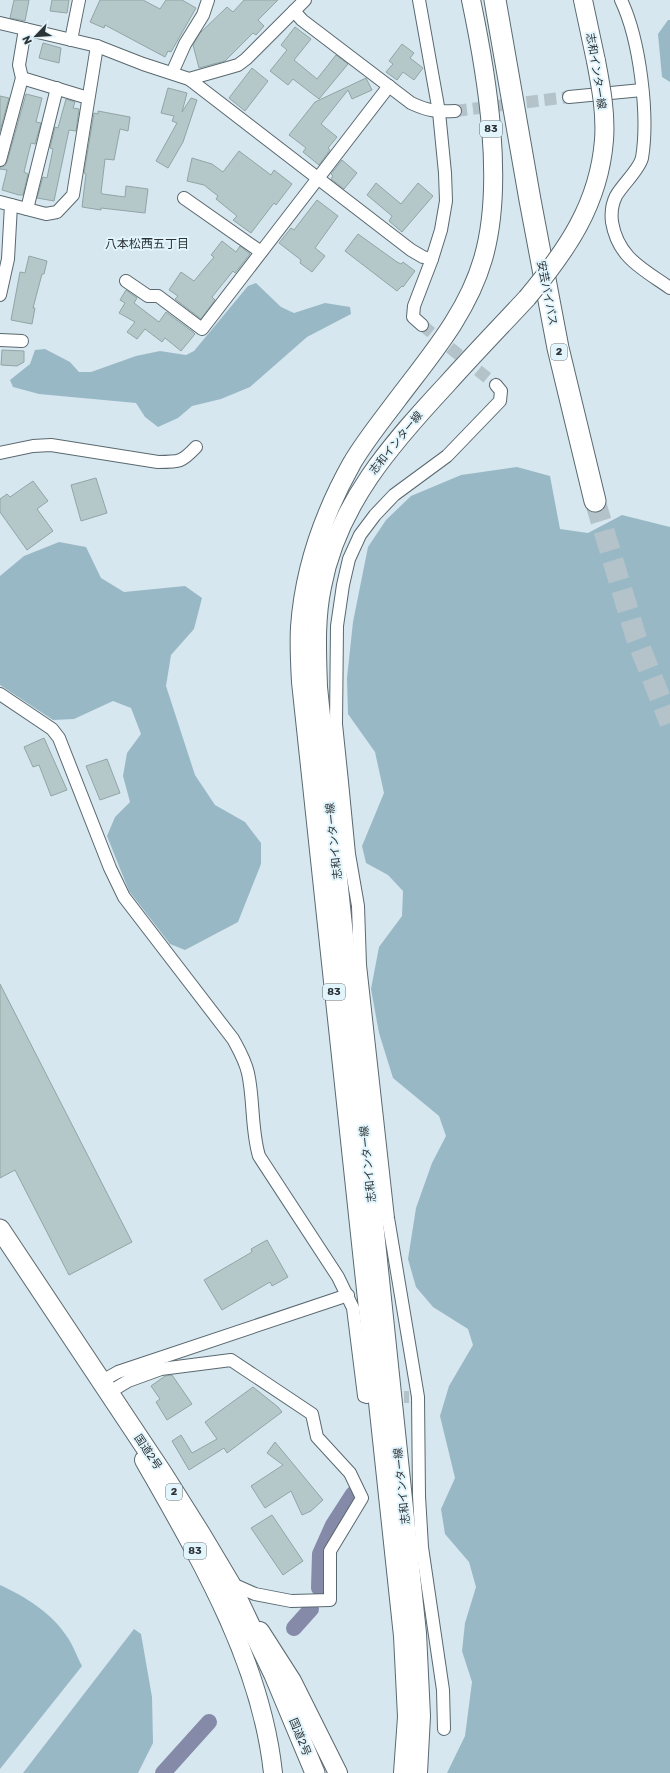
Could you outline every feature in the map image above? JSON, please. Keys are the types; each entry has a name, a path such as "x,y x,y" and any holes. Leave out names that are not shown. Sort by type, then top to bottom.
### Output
{"highway":[{"name":"安芸バイパス","path":"495,0 558,348 595,502"},
{"name":"安芸バイパス","path":"507,0 514,44 530,200"},
{"name":"国道2号","path":"0,1229 167,1481 230,1583 271,1669 315,1773"}],"main road":[{"name":"志和インター線","path":"403,1773 407,1717 403,1636 301,682 300,627 306,581 318,538 352,462 375,429 445,337 464,305 483,259 493,189 493,154 482,62 471,0"},
{"name":"志和インター線","path":"418,1773 421,1716 417,1633 318,687 317,633 322,587 334,544 351,506 371,473 393,443 527,298 553,267 573,238 588,208 598,174 604,132 603,100 582,0"},
{"name":"83","path":"77,1346 102,1394 144,1459 186,1533 229,1621 257,1696 266,1729 273,1773"},
{"path":"230,1583 292,1681 338,1773"}],"street":[{"path":"71,40 79,0"},
{"path":"172,73 185,44 203,15 208,0"},
{"path":"189,79 238,65 246,60 304,0"},
{"path":"419,0 439,112 446,201 441,230 432,259 414,306 413,316 422,325"},
{"path":"621,0 635,39 642,90 644,134 641,160 616,196 611,214 614,233 620,247 632,261 670,288"},
{"path":"294,11 302,20 412,102 424,109 439,112 455,111"},
{"path":"0,23 97,46 189,79 410,250 432,259"},
{"path":"0,160 22,78 19,65 25,29"},
{"path":"0,295 8,259 5,204 46,214 57,212 73,195 83,143 88,98 97,46"},
{"path":"22,78 88,98"},
{"path":"126,281 148,296 158,296 202,328 389,86"},
{"path":"27,209 57,88"},
{"path":"569,97 642,90"},
{"path":"184,198 261,252"},
{"path":"0,340 22,341"},
{"path":"444,1729 443,1690 422,1540 414,1397 388,1218 360,965 358,906 349,854 336,724 335,673 337,626 343,585 349,558 360,535 374,515 394,495 447,456 500,401 501,391 496,385"},
{"path":"0,453 32,446 51,445 158,462 171,462 184,459 196,447"},
{"path":"0,694 52,729 59,738 110,868 124,897 233,1039 244,1057 248,1074 254,1142 259,1156 338,1277 348,1295 353,1308 364,1396 367,1397"},
{"path":"104,1388 118,1372 348,1295"},
{"path":"104,1388 161,1369 231,1360 312,1414 316,1437 350,1473 362,1498 330,1551 330,1600 291,1601 255,1594 230,1583"}],"shaded area":[{"path":"668,20 670,20 670,82 662,77 658,34"},
{"path":"256,283 281,307 294,313 325,303 350,307 351,314 307,337 250,387 221,399 192,406 178,418 158,427 145,417 136,403 39,394 13,387 10,380 30,364 35,350 45,349 70,362 79,372 91,372 136,356 160,351 186,355 194,351 248,286"},
{"path":"517,467 550,476 560,529 588,533 622,515 670,527 670,1773 447,1773 465,1736 472,1682 462,1651 465,1623 476,1587 469,1562 445,1534 441,1509 455,1478 440,1416 449,1386 473,1345 468,1329 433,1307 416,1287 408,1259 416,1208 432,1163 446,1136 439,1116 393,1078 379,1033 371,989 379,947 402,916 403,891 388,875 366,863 362,846 384,793 375,752 348,714 347,678 353,622 368,547 386,520 411,496 461,475"},
{"path":"59,542 86,547 101,578 124,592 185,586 202,598 194,629 171,655 166,686 195,775 215,805 245,822 261,843 261,864 238,922 185,950 170,944 129,891 107,836 115,817 130,802 123,776 127,753 141,734 131,708 113,701 74,719 53,720 0,685 0,576 24,556"},
{"path":"0,1585 29,1600 46,1613 62,1629 70,1641 82,1666 0,1769"},
{"path":"134,1629 141,1634 152,1697 153,1743 138,1773 23,1773"}],"building":[{"path":"14,0 29,0 25,21 10,18"},
{"path":"52,0 69,0 67,13 50,11"},
{"path":"100,0 143,0 160,9 166,0 182,0 196,8 171,52 168,51 165,57 105,25 104,28 90,22"},
{"path":"244,0 278,0 258,20 264,26 256,35 253,33 225,61 199,68 193,45 200,33 227,7 233,12"},
{"path":"295,27 311,39 294,60 317,79 336,55 348,64 319,99 293,79 288,85 270,71 287,50 281,45"},
{"path":"43,43 61,48 59,63 39,58"},
{"path":"402,44 414,53 410,58 423,68 414,80 403,72 397,80 386,72 393,64 389,61"},
{"path":"252,68 268,81 245,111 229,98"},
{"path":"366,78 372,90 352,99 348,90 321,124 337,137 328,148 330,150 319,165 303,152 306,148 289,135 315,102"},
{"path":"168,88 187,93 182,112 191,98 197,100 183,142 168,168 156,161 177,123 172,121 174,116 161,113"},
{"path":"26,94 42,98 36,122 41,123 35,144 31,143 24,172 28,174 23,195 19,195 2,190 7,170 0,169 0,167 5,166 7,162"},
{"path":"0,96 9,98 0,131"},
{"path":"66,99 75,102 73,108 79,109 76,131 69,130 54,201 37,198 43,177 47,178 53,149 50,148 55,127 58,128"},
{"path":"98,111 130,117 128,131 120,129 114,160 105,159 101,193 125,197 126,186 148,189 145,213 82,207 86,174 84,173 94,113 98,114"},
{"path":"239,151 271,175 274,170 292,184 276,205 274,203 251,233 233,220 237,216 216,199 218,196 204,185 187,181 192,158 212,164 223,172"},
{"path":"342,160 357,173 344,189 331,179 333,176 331,174"},
{"path":"376,183 401,204 418,183 433,196 402,232 389,221 392,216 367,195"},
{"path":"317,200 338,216 315,248 325,256 312,272 300,263 301,260 279,243 291,228 294,230"},
{"path":"358,234 397,262 401,264 403,262 415,271 403,287 402,286 397,291 345,251"},
{"path":"222,241 236,252 240,246 250,254 235,273 233,271 212,297 215,300 201,319 175,299 178,296 169,290 181,272 194,281 214,257 211,255"},
{"path":"29,256 47,261 33,308 35,308 32,324 11,320 20,272 25,273"},
{"path":"126,290 137,298 134,303 159,322 166,312 195,334 181,351 165,338 162,342 145,329 137,339 127,332 135,322 119,313 125,303 120,300"},
{"path":"2,350 24,351 24,362 17,366 1,365"},
{"path":"96,478 107,513 81,521 71,485"},
{"path":"33,481 48,501 37,509 53,531 27,550 0,512 0,499 7,494 10,497"},
{"path":"44,738 67,790 51,796 39,765 33,767 24,747"},
{"path":"107,759 120,793 100,800 86,766"},
{"path":"0,984 132,1242 69,1275 15,1170 0,1178"},
{"path":"267,1240 288,1277 272,1286 270,1282 222,1310 204,1280 252,1252 251,1249"},
{"path":"172,1375 192,1404 167,1420 156,1402 160,1399 151,1386 165,1376"},
{"path":"253,1387 282,1412 227,1453 224,1448 189,1470 172,1441 181,1435 192,1453 217,1439 205,1422"},
{"path":"275,1442 323,1500 311,1511 302,1515 291,1491 265,1508 251,1486 283,1465 267,1453"},
{"path":"272,1515 303,1561 283,1575 251,1528"}],"waterway":[{"path":"319,1588 320,1554 333,1525 353,1494"},
{"path":"294,1628 311,1609"},
{"path":"163,1773 209,1722"}],"tunnel":[{"path":"455,111 569,97"},
{"path":"422,325 496,385"},
{"path":"595,501 636,637 670,723"},
{"path":"386,1397 409,1397"}],"district":[{"name":"八本松西五丁目","path":"147,244"}]}
